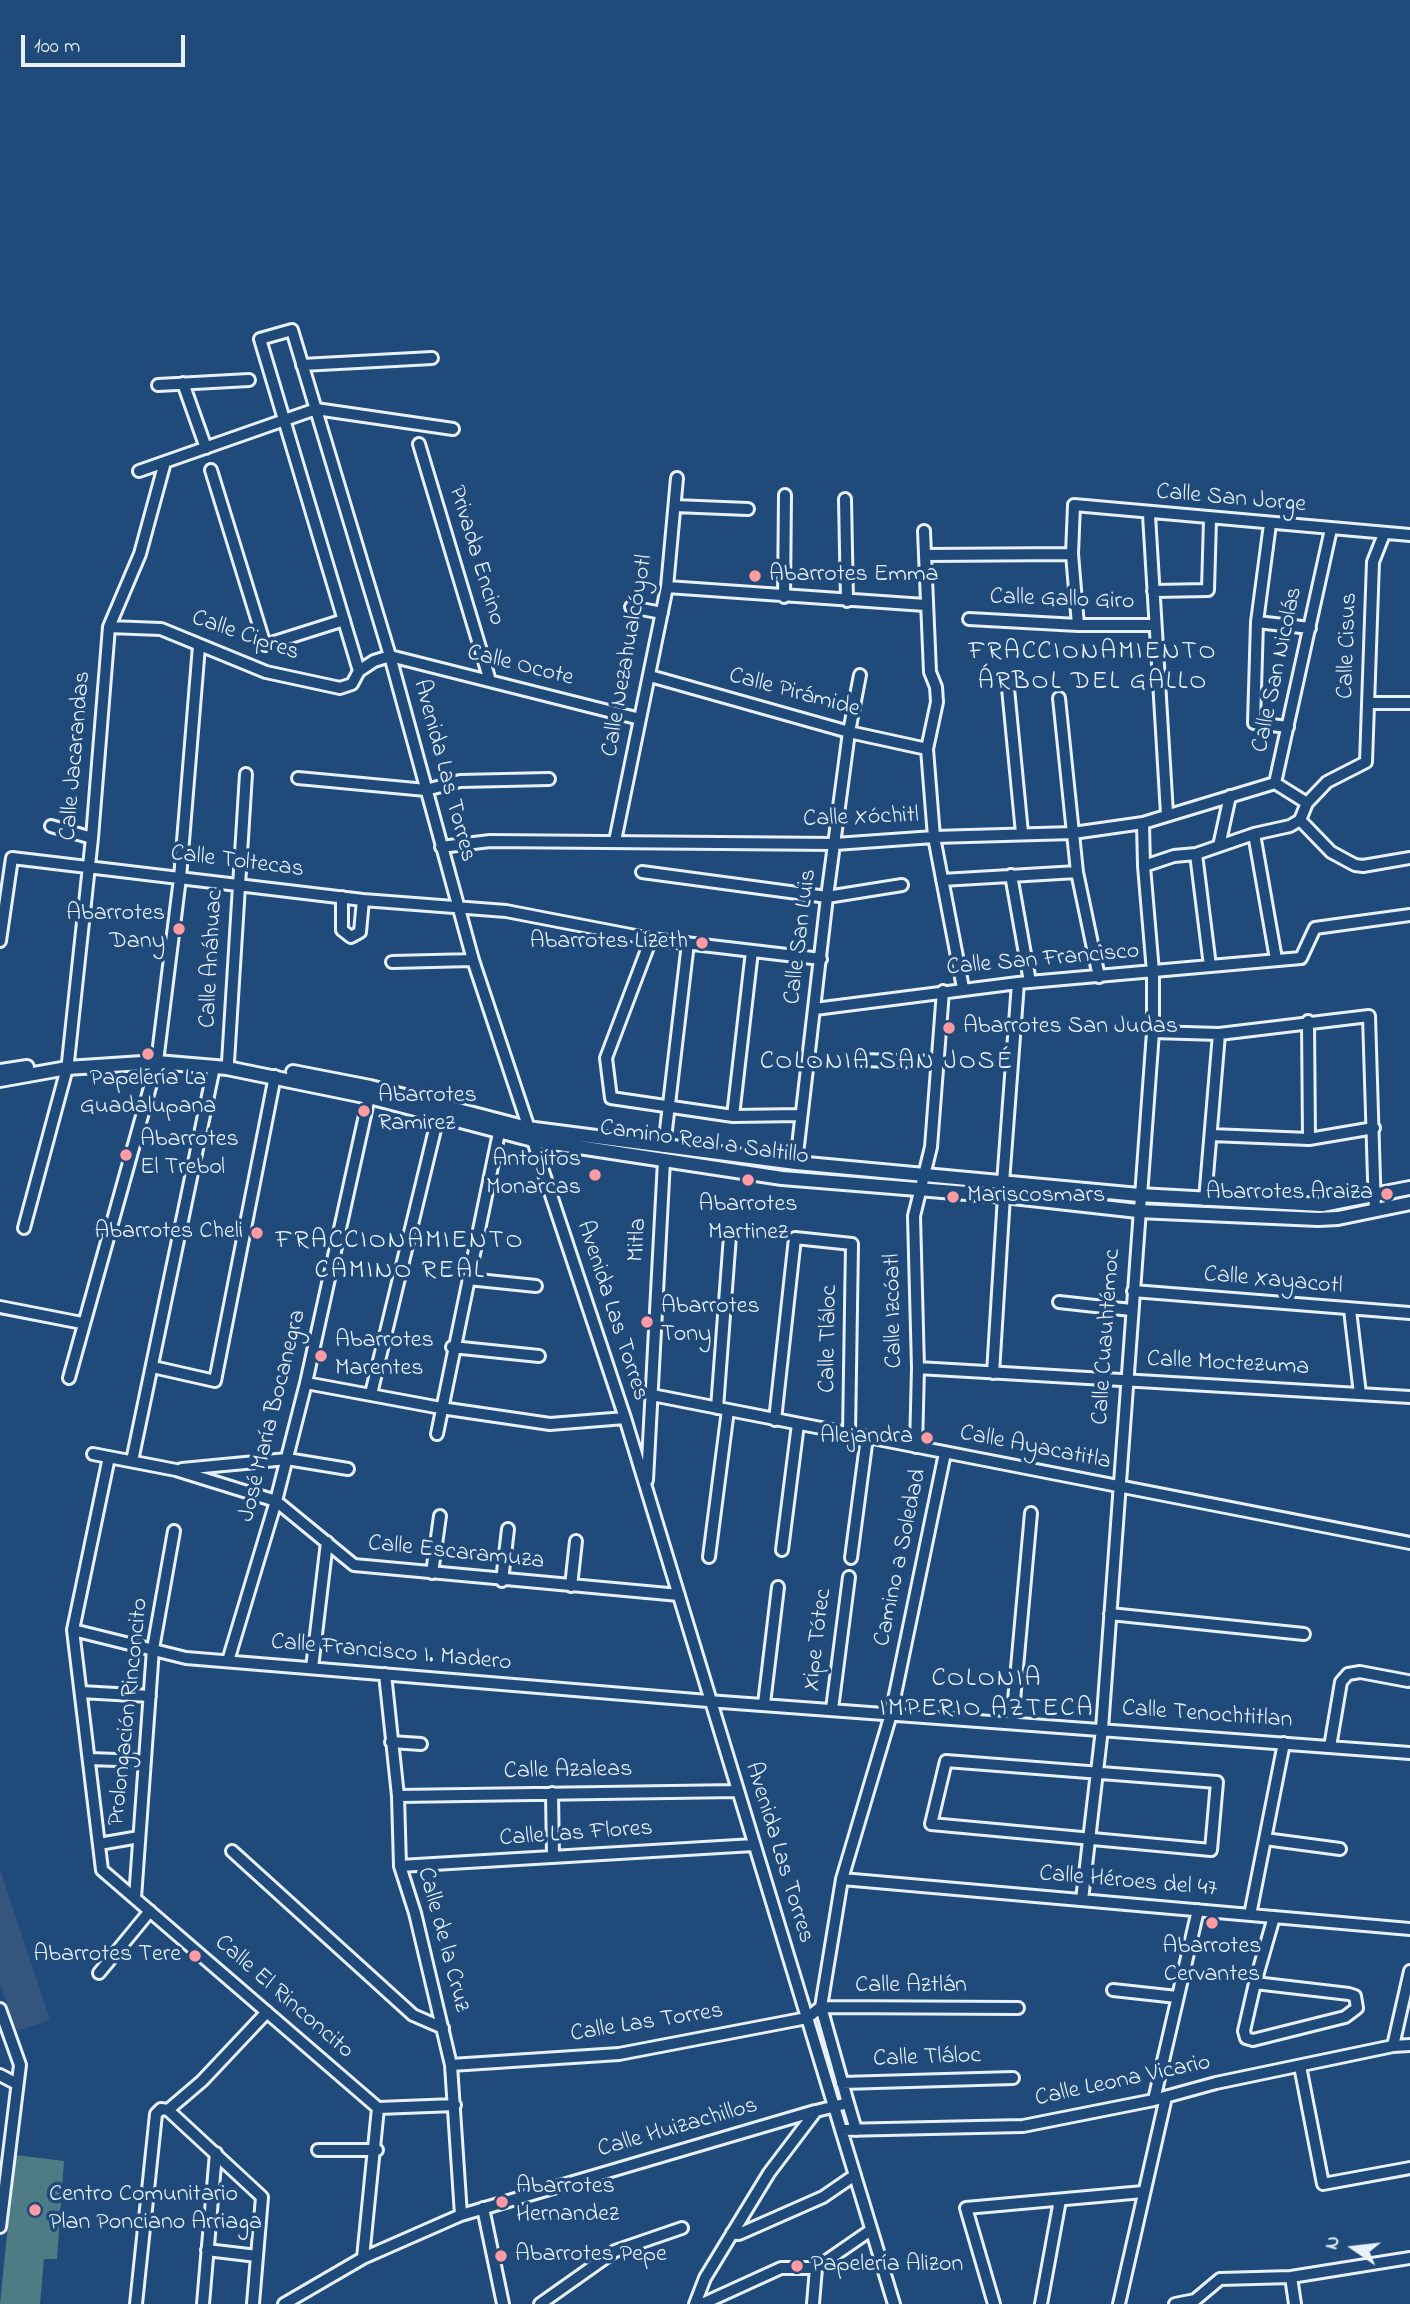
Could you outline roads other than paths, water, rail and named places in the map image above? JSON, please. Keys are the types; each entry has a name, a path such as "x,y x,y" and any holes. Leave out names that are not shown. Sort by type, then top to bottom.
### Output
{"street":[{"name":"Avenida Las Torres","path":"286,420 260,339 292,330 390,656 473,960 625,1418 708,1701 738,1791 894,2304"},
{"path":"302,365 432,358"},
{"path":"158,385 249,380"},
{"path":"183,383 206,448"},
{"path":"139,471 316,409 453,429"},
{"path":"286,420 359,671 374,661 390,656"},
{"name":"Privada Encino","path":"419,443 490,681"},
{"name":"Calle Jacarandas","path":"24,1228 67,1065 92,838 109,627 140,554 165,462"},
{"path":"211,470 264,645 344,620"},
{"name":"Calle Nezahualcóyotl","path":"615,841 667,587 677,478"},
{"path":"784,597 785,495"},
{"path":"845,499 847,601"},
{"name":"Calle San Jorge","path":"1072,554 1074,505 1149,515 1410,536"},
{"path":"675,506 748,509"},
{"path":"1149,515 1167,814"},
{"name":"Calle Gallo Giro","path":"1153,591 1208,590 1210,519"},
{"path":"1270,524 1256,622 1254,723 1288,727"},
{"name":"Calle San Nicolás","path":"1307,803 1276,783 1331,529"},
{"path":"924,531 925,605 930,671 936,687 937,702 927,749 934,837 963,988"},
{"name":"Calle Cisus","path":"1307,803 1327,782 1366,762 1373,562 1384,534"},
{"path":"925,555 1072,554 1078,625"},
{"path":"667,587 925,605"},
{"path":"631,607 662,613"},
{"name":"Calle Gallo Giro","path":"969,619 1078,625 1155,625"},
{"path":"1256,622 1310,628"},
{"name":"Calle Cipres","path":"109,627 161,629 266,672 340,688 352,684 359,671"},
{"path":"69,1378 82,1323 158,1059 180,878 199,646"},
{"name":"Calle Ocote","path":"390,656 640,719"},
{"name":"Calle San Luis","path":"796,1163 827,897 849,732 860,675"},
{"name":"Calle Pirámide","path":"650,676 849,732 927,749"},
{"path":"1007,678 1022,833"},
{"path":"1059,698 1077,872 1099,977"},
{"path":"1368,703 1410,704"},
{"name":"Calle Anáhuac","path":"228,1062 246,774"},
{"path":"298,778 426,790 460,781 549,779"},
{"name":"Calle Xóchitl","path":"441,847 490,841 835,844 934,837 1073,833 1143,823 1276,783"},
{"path":"1219,846 1230,796"},
{"path":"1144,866 1174,856 1196,855 1254,834 1290,826 1300,820 1307,803"},
{"path":"1300,820 1331,852 1354,864 1363,866 1410,858"},
{"name":"Calle Cuauhtémoc","path":"1082,1900 1102,1730 1153,1032 1153,972 1143,823"},
{"path":"51,825 92,838"},
{"path":"1254,834 1276,959"},
{"path":"1196,855 1210,966"},
{"name":"Calle Toltecas","path":"0,941 12,858 363,900 457,906 624,932 651,939 821,959"},
{"path":"642,872 827,897 902,885"},
{"path":"942,880 1077,872"},
{"path":"1011,876 1030,982"},
{"path":"342,897 342,930 351,937 360,932 363,900"},
{"name":"Calle San Francisco","path":"814,1009 943,990 1301,958 1315,928 1410,915"},
{"path":"651,939 606,1058 611,1098 733,1116 801,1115"},
{"path":"664,1147 688,943"},
{"path":"733,1116 752,951"},
{"path":"392,962 473,960"},
{"path":"993,1373 1018,983"},
{"name":"Calle Izcóatl","path":"916,1447 918,1368 914,1216 931,1147 943,990"},
{"path":"1153,1032 1219,1034 1308,1021 1369,1017 1375,1211"},
{"path":"1308,1021 1309,1139"},
{"path":"1205,1200 1219,1034"},
{"name":"Camino Real a Saltillo","path":"158,1059 275,1076 439,1116 500,1126 796,1163 924,1175 1138,1211 1318,1219 1410,1203"},
{"name":"Camino Real a Saltillo","path":"0,1070 158,1059 228,1062 370,1087 500,1126 533,1140 782,1178 920,1189 1003,1189 1322,1205 1410,1188"},
{"path":"859,1060 939,1062"},
{"name":"Camino Real a Saltillo","path":"0,1080 67,1065"},
{"path":"132,1461 214,1067"},
{"path":"153,1367 215,1381 275,1076"},
{"name":"José María Bocanegra","path":"228,1661 276,1501 306,1383 369,1097"},
{"path":"371,1394 439,1116"},
{"path":"437,1434 500,1126"},
{"path":"1211,1135 1309,1139 1374,1128"},
{"name":"Mitla","path":"647,1490 664,1161"},
{"path":"709,1557 722,1409 730,1236"},
{"name":"Calle Tláloc","path":"775,1420 795,1238 852,1244 849,1434"},
{"path":"468,1279 536,1286"},
{"name":"Calle Xayacotl","path":"1133,1291 1410,1313"},
{"path":"1059,1302 1131,1310"},
{"path":"0,1307 82,1323"},
{"path":"1350,1310 1360,1394"},
{"path":"453,1347 539,1356"},
{"name":"Calle Moctezuma","path":"918,1368 1410,1396"},
{"path":"306,1383 441,1408 550,1424 625,1418"},
{"name":"Calle Ayacatitla","path":"652,1395 1410,1543"},
{"path":"782,1550 797,1424"},
{"path":"851,1558 867,1437"},
{"name":"Camino a Soledad","path":"821,2007 842,1880 891,1714 945,1453"},
{"name":"Calle Escaramuza","path":"93,1454 176,1470 276,1501 354,1565 502,1581 678,1595"},
{"path":"109,1457 73,1630 99,1844 139,1837"},
{"path":"176,1470 287,1459 348,1469"},
{"path":"1012,1723 1031,1513"},
{"path":"432,1573 440,1516"},
{"path":"502,1581 508,1529"},
{"name":"Prolongación Rinconcito","path":"135,1898 153,1649 174,1531"},
{"path":"571,1586 576,1541"},
{"path":"312,1668 327,1542"},
{"name":"Xipe Tótec","path":"832,1709 849,1577"},
{"path":"764,1704 778,1587"},
{"path":"1110,1614 1304,1634"},
{"name":"Calle Francisco I. Madero","path":"73,1630 186,1658 708,1701"},
{"path":"1330,1746 1341,1682 1348,1674 1360,1672 1408,1681"},
{"name":"Calle de la Cruz","path":"385,1674 398,1796 400,1866 415,1913 451,2065 461,2215"},
{"path":"81,1692 150,1696"},
{"name":"Calle Tenochtitlan","path":"708,1701 1410,1753"},
{"path":"391,1742 421,1744"},
{"path":"1250,1915 1284,1743"},
{"path":"89,1759 145,1761"},
{"path":"946,1761 1097,1772 1217,1782 1211,1850 1089,1841 931,1824 946,1761"},
{"name":"Calle Azaleas","path":"398,1796 738,1791"},
{"path":"552,1793 553,1857"},
{"path":"1265,1839 1340,1849"},
{"name":"Calle El Rinconcito","path":"99,1844 102,1870 378,2108"},
{"name":"Calle Las Flores","path":"400,1866 754,1845"},
{"path":"232,1851 413,2015 443,2028"},
{"name":"Calle Héroes del 47","path":"842,1880 1410,1928"},
{"path":"1119,2304 1143,2192 1177,1997 1198,1910"},
{"path":"99,1973 150,1912"},
{"path":"1255,1983 1349,1994 1355,1996 1357,2008 1345,2017 1253,2040 1246,2038 1244,2031 1255,1983 1274,1917"},
{"path":"1393,2046 1410,1971"},
{"path":"1113,1990 1177,1997"},
{"path":"821,2007 856,2130"},
{"name":"Calle Aztlán","path":"807,2018 821,2007 1018,2008"},
{"path":"0,2009 20,2065 4,2160 0,2227"},
{"path":"168,2110 202,2081 267,2012"},
{"name":"Calle Las Torres","path":"451,2065 619,2054 807,2018"},
{"name":"Calle Leona Vicario","path":"841,2130 1023,2126 1160,2099 1393,2046 1410,2045"},
{"path":"1300,2066 1323,2184 1410,2168"},
{"path":"0,2075 17,2084"},
{"name":"Calle Tláloc","path":"842,2083 1013,2078"},
{"name":"Calle Huizachillos","path":"284,2304 363,2258 461,2215 848,2103"},
{"path":"363,2258 377,2150 378,2108 454,2105"},
{"path":"136,2304 156,2114 161,2109 168,2110 262,2197 253,2304"},
{"path":"695,2304 705,2278 769,2173 816,2111"},
{"path":"318,2150 377,2150"},
{"path":"202,2304 216,2153"},
{"path":"732,2233 739,2234 823,2197 855,2175"},
{"path":"994,2304 966,2208 1143,2192"},
{"path":"1041,2304 1060,2200"},
{"path":"483,2208 503,2304"},
{"path":"540,2304 615,2251 682,2228"},
{"path":"702,2304 781,2268 816,2267 871,2230"},
{"path":"207,2250 257,2256"},
{"path":"1175,2304 1195,2300 1220,2279 1291,2277 1410,2258"},
{"path":"813,2304 816,2267"},
{"path":"1291,2277 1295,2304"}],"place":[{"name":"Abarrotes Emma","path":"755,576"},
{"name":"Abarrotes Dany","path":"179,929"},
{"name":"Abarrotes Lizeth","path":"702,943"},
{"name":"Abarrotes San Judas","path":"949,1028"},
{"name":"Papelería La Guadalupana","path":"148,1054"},
{"name":"Abarrotes Ramirez","path":"364,1111"},
{"name":"Abarrotes El Trebol","path":"126,1155"},
{"name":"Antojitos Monarcas","path":"595,1175"},
{"name":"Abarrotes Martinez","path":"748,1180"},
{"name":"Abarrotes Araiza","path":"1387,1194"},
{"name":"Mariscosmars","path":"953,1197"},
{"name":"Abarrotes Cheli","path":"257,1233"},
{"name":"Abarrotes Tony","path":"647,1322"},
{"name":"Abarrotes Marentes","path":"321,1356"},
{"name":"Alejandra","path":"927,1438"},
{"name":"Abarrotes Cervantes","path":"1212,1923"},
{"name":"Abarrotes Tere","path":"195,1956"},
{"name":"Abarrotes Hernandez","path":"502,2202"},
{"name":"Centro Comunitario Plan Ponciano Arriaga","path":"35,2210"},
{"name":"Abarrotes Pepe","path":"501,2256"},
{"name":"Papelería Alizon","path":"797,2266"}],"district":[{"name":"FRACCIONAMIENTO ÁRBOL DEL GALLO","path":"1093,669"},
{"name":"COLONIA SAN JOSÉ","path":"887,1064"},
{"name":"FRACCIONAMIENTO CAMINO REAL","path":"400,1258"},
{"name":"COLONIA IMPERIO AZTECA","path":"987,1696"}]}
